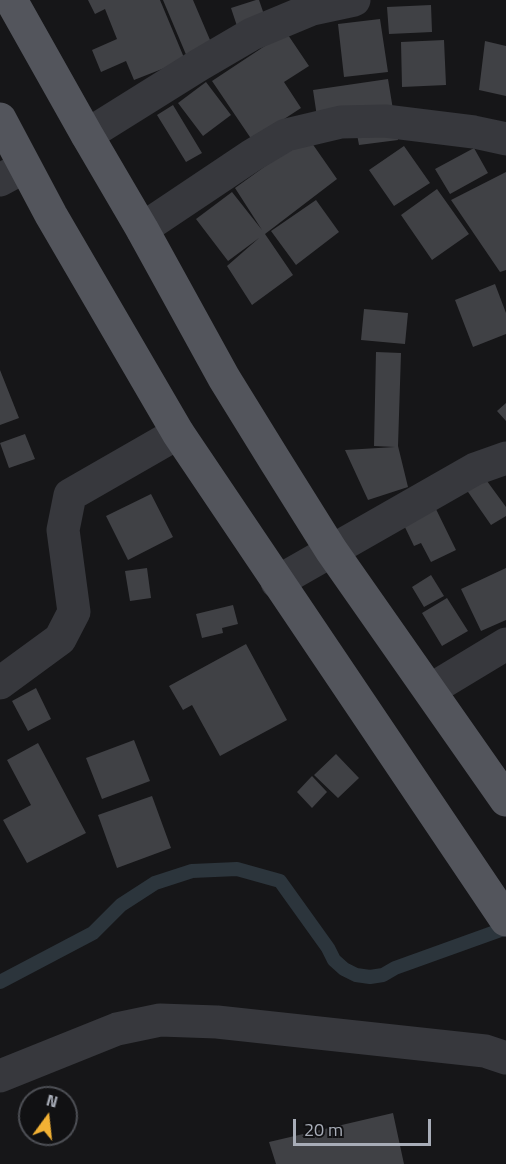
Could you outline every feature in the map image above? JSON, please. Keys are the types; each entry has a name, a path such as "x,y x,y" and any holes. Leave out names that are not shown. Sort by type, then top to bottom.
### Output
{"main road":[{"path":"11,0 224,378 331,550 506,800"},
{"path":"0,119 12,173 178,433 504,916"}],"street":[{"path":"87,135 199,64 252,34 312,9 354,0"},
{"path":"142,229 286,135 341,122 385,121 474,132 506,139"},
{"path":"0,683 60,639 74,612 63,530 70,495 178,433"},
{"path":"278,582 475,468 506,458"},
{"path":"429,690 506,644"},
{"path":"0,1076 117,1029 160,1020 217,1022 485,1051 506,1058"}],"building":[{"path":"88,0 160,0 185,60 134,80 126,61 101,72 92,50 117,39 105,9 95,14"},
{"path":"163,0 193,0 216,54 190,64"},
{"path":"259,0 267,23 239,32 231,8"},
{"path":"431,5 432,32 389,34 387,7"},
{"path":"380,19 388,72 344,77 338,24"},
{"path":"286,32 309,66 284,82 301,108 252,140 212,81"},
{"path":"444,40 446,85 402,87 401,42"},
{"path":"485,41 506,46 506,96 479,90"},
{"path":"388,79 398,140 359,145 355,124 319,130 313,90"},
{"path":"206,82 231,115 203,136 178,103"},
{"path":"173,105 202,153 186,162 157,115"},
{"path":"307,136 337,179 265,234 293,275 252,305 227,266 259,238 228,261 196,219 232,192 262,230 235,188"},
{"path":"404,146 430,183 394,206 369,170"},
{"path":"474,148 488,173 450,194 435,169"},
{"path":"506,172 506,270 500,272 451,200"},
{"path":"437,189 469,234 432,260 401,215"},
{"path":"316,200 339,232 296,265 271,231"},
{"path":"495,284 506,313 506,334 473,347 455,300"},
{"path":"364,309 408,313 405,344 361,340"},
{"path":"376,352 401,353 398,446 408,487 368,500 345,450 395,447 374,446"},
{"path":"0,370 19,418 0,425"},
{"path":"506,403 506,421 497,411"},
{"path":"25,434 35,459 9,468 0,443"},
{"path":"484,477 506,507 506,516 491,525 466,489"},
{"path":"151,494 173,537 128,560 106,516"},
{"path":"434,505 456,550 431,562 421,543 414,546 402,521"},
{"path":"147,568 151,598 130,601 125,571"},
{"path":"506,568 506,620 481,631 461,589"},
{"path":"431,575 444,596 424,607 412,587"},
{"path":"447,598 468,631 442,646 422,613"},
{"path":"233,605 238,624 222,628 223,633 202,638 196,614"},
{"path":"246,644 287,720 220,756 192,705 183,710 169,686"},
{"path":"36,688 51,719 28,731 12,701"},
{"path":"134,740 150,781 102,799 86,758"},
{"path":"38,743 86,833 27,863 3,820 31,805 7,760"},
{"path":"336,754 359,778 338,798 314,775"},
{"path":"312,776 327,792 312,808 297,792"},
{"path":"152,796 171,848 117,868 98,815"},
{"path":"393,1113 404,1164 276,1164 269,1142"}],"waterway":[{"path":"0,982 93,933 121,905 155,883 192,871 237,869 280,881 328,948 334,960 344,969 356,975 370,977 383,975 395,968 506,928"}]}
